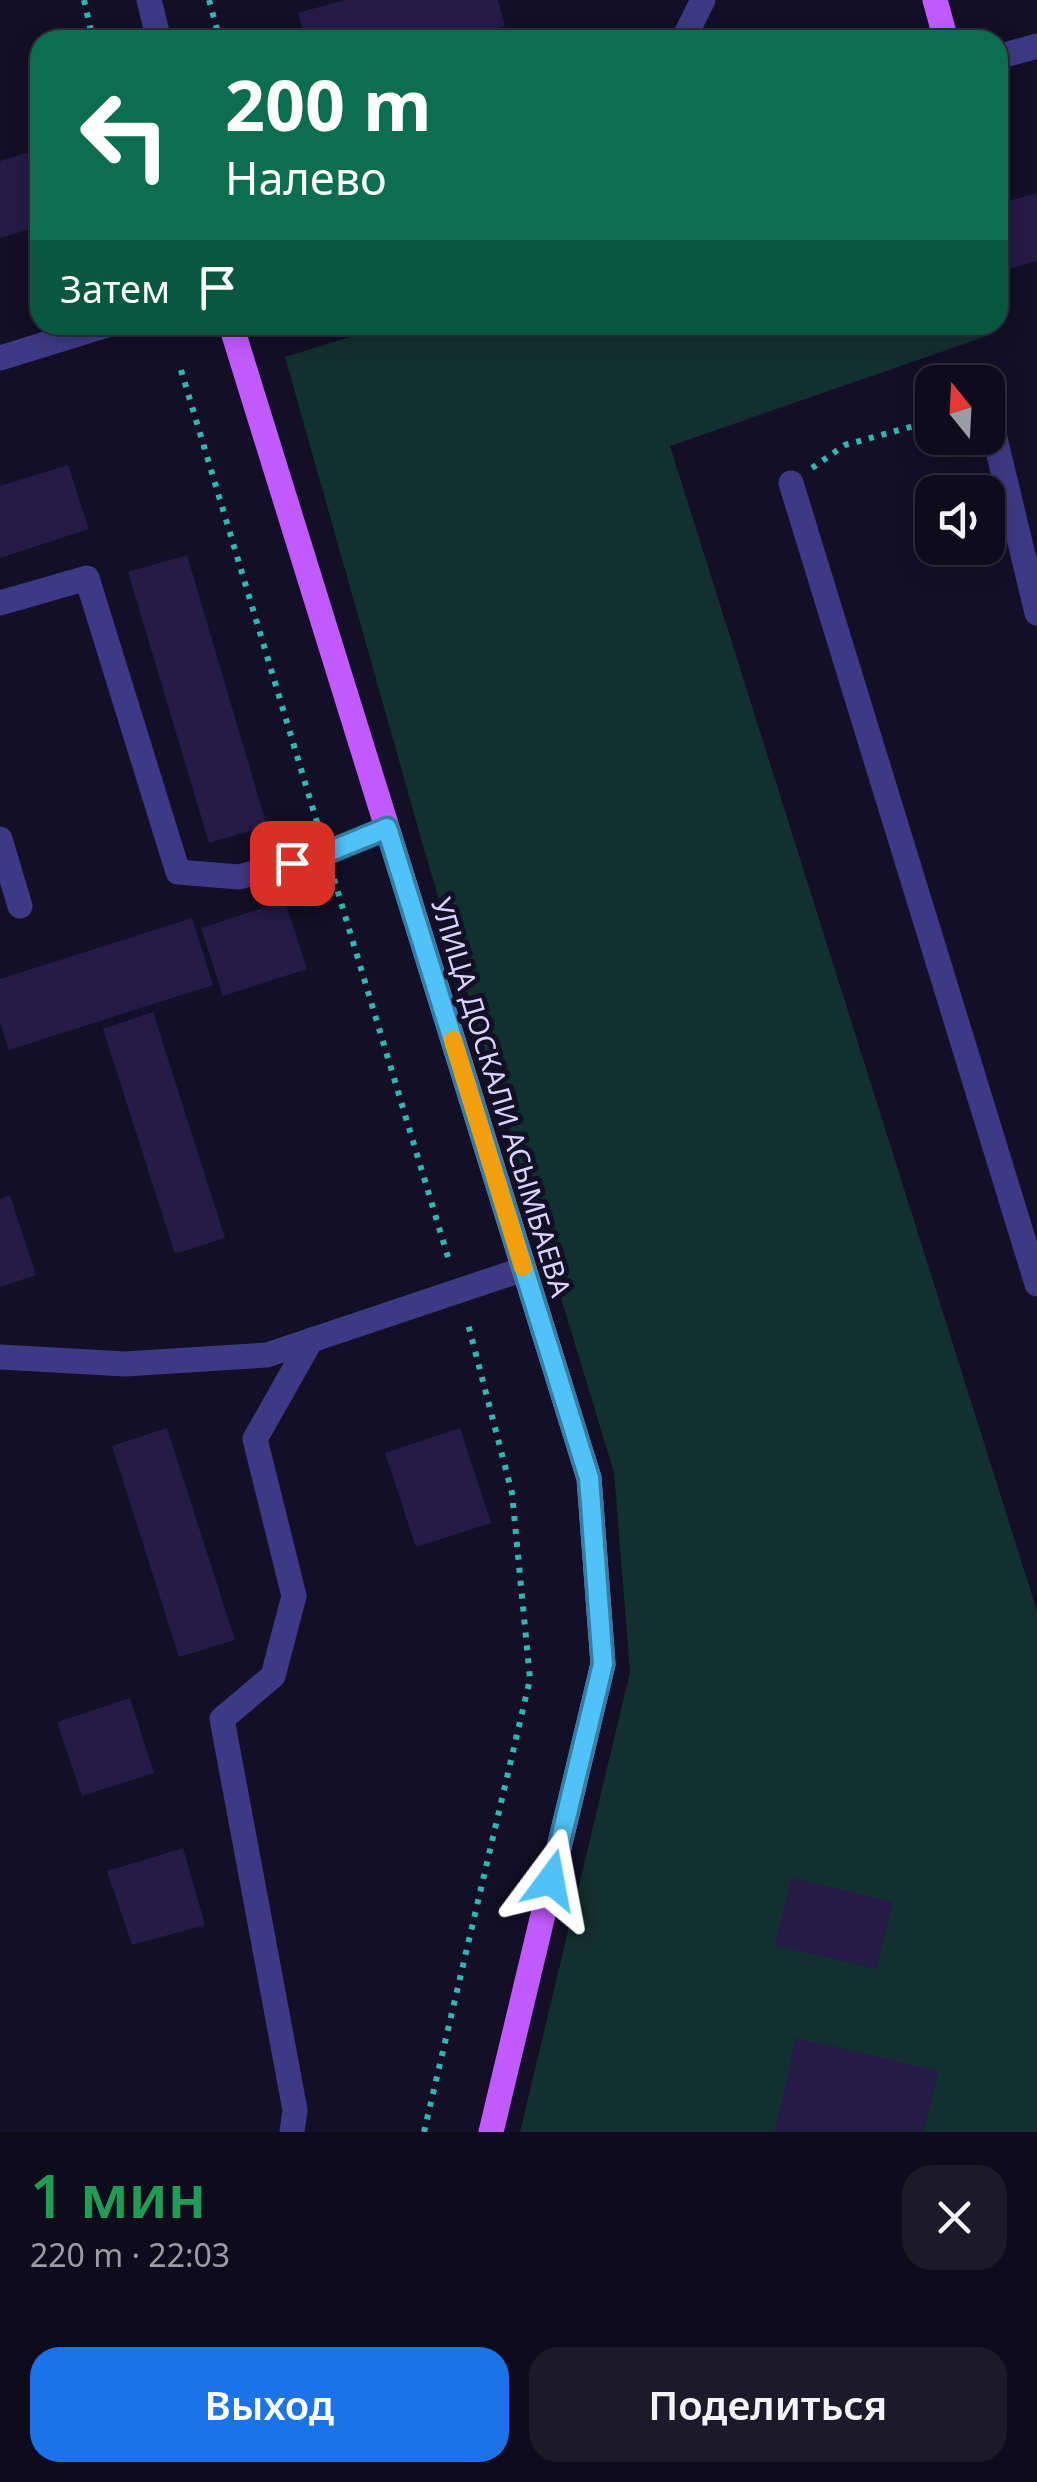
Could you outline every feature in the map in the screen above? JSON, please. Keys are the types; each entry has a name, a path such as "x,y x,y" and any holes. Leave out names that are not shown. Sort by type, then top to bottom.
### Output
{"main road":[{"path":"934,0 943,30"},
{"name":"УЛИЦА ДОСКАЛИ АСЫМБАЕВА","path":"233,335 589,1478 603,1664 491,2132"}],"street":[{"path":"149,0 156,30"},
{"path":"689,30 703,0"},
{"path":"1008,54 1037,46"},
{"path":"0,358 75,335"},
{"path":"999,455 1037,612"},
{"path":"790,483 1037,1284"},
{"path":"0,603 87,578 178,872 239,877 326,853 387,828"},
{"path":"0,839 20,906"},
{"path":"0,1358 142,1363 268,1355 524,1269"},
{"path":"292,2132 296,2110 222,1719 273,1676 294,1596 255,1439 311,1340"}],"path":[{"path":"84,0 91,30"},
{"path":"208,0 217,30"},
{"path":"181,370 458,1291 512,1494 530,1680 424,2132"},
{"path":"790,483 846,445 915,425"}],"green space":[{"path":"356,335 990,335 670,446 1037,1611 1037,2132 520,2132 630,1672 614,1472 428,863 285,357"}],"building":[{"path":"344,0 498,0 505,26 490,30 303,30 298,13"},
{"path":"30,152 30,229 0,238 0,161"},
{"path":"1037,193 1037,261 1008,269 1008,201"},
{"path":"68,465 89,529 0,558 0,486"},
{"path":"187,555 267,826 209,843 128,572"},
{"path":"285,901 307,969 223,996 201,928"},
{"path":"192,918 213,985 9,1050 0,1023 0,979"},
{"path":"153,1012 225,1238 175,1254 103,1029"},
{"path":"10,1195 36,1275 0,1287 0,1199"},
{"path":"167,1428 235,1640 179,1657 112,1446"},
{"path":"460,1428 491,1523 416,1547 385,1453"},
{"path":"130,1698 154,1773 82,1796 57,1722"},
{"path":"183,1848 205,1925 132,1945 107,1871"},
{"path":"791,1878 893,1902 877,1969 775,1946"},
{"path":"796,2038 938,2071 924,2132 775,2132"}],"slow traffic":[{"path":"453,1040 523,1267"}],"route":[{"path":"292,863 387,828 589,1478 603,1664 551,1880"}]}
